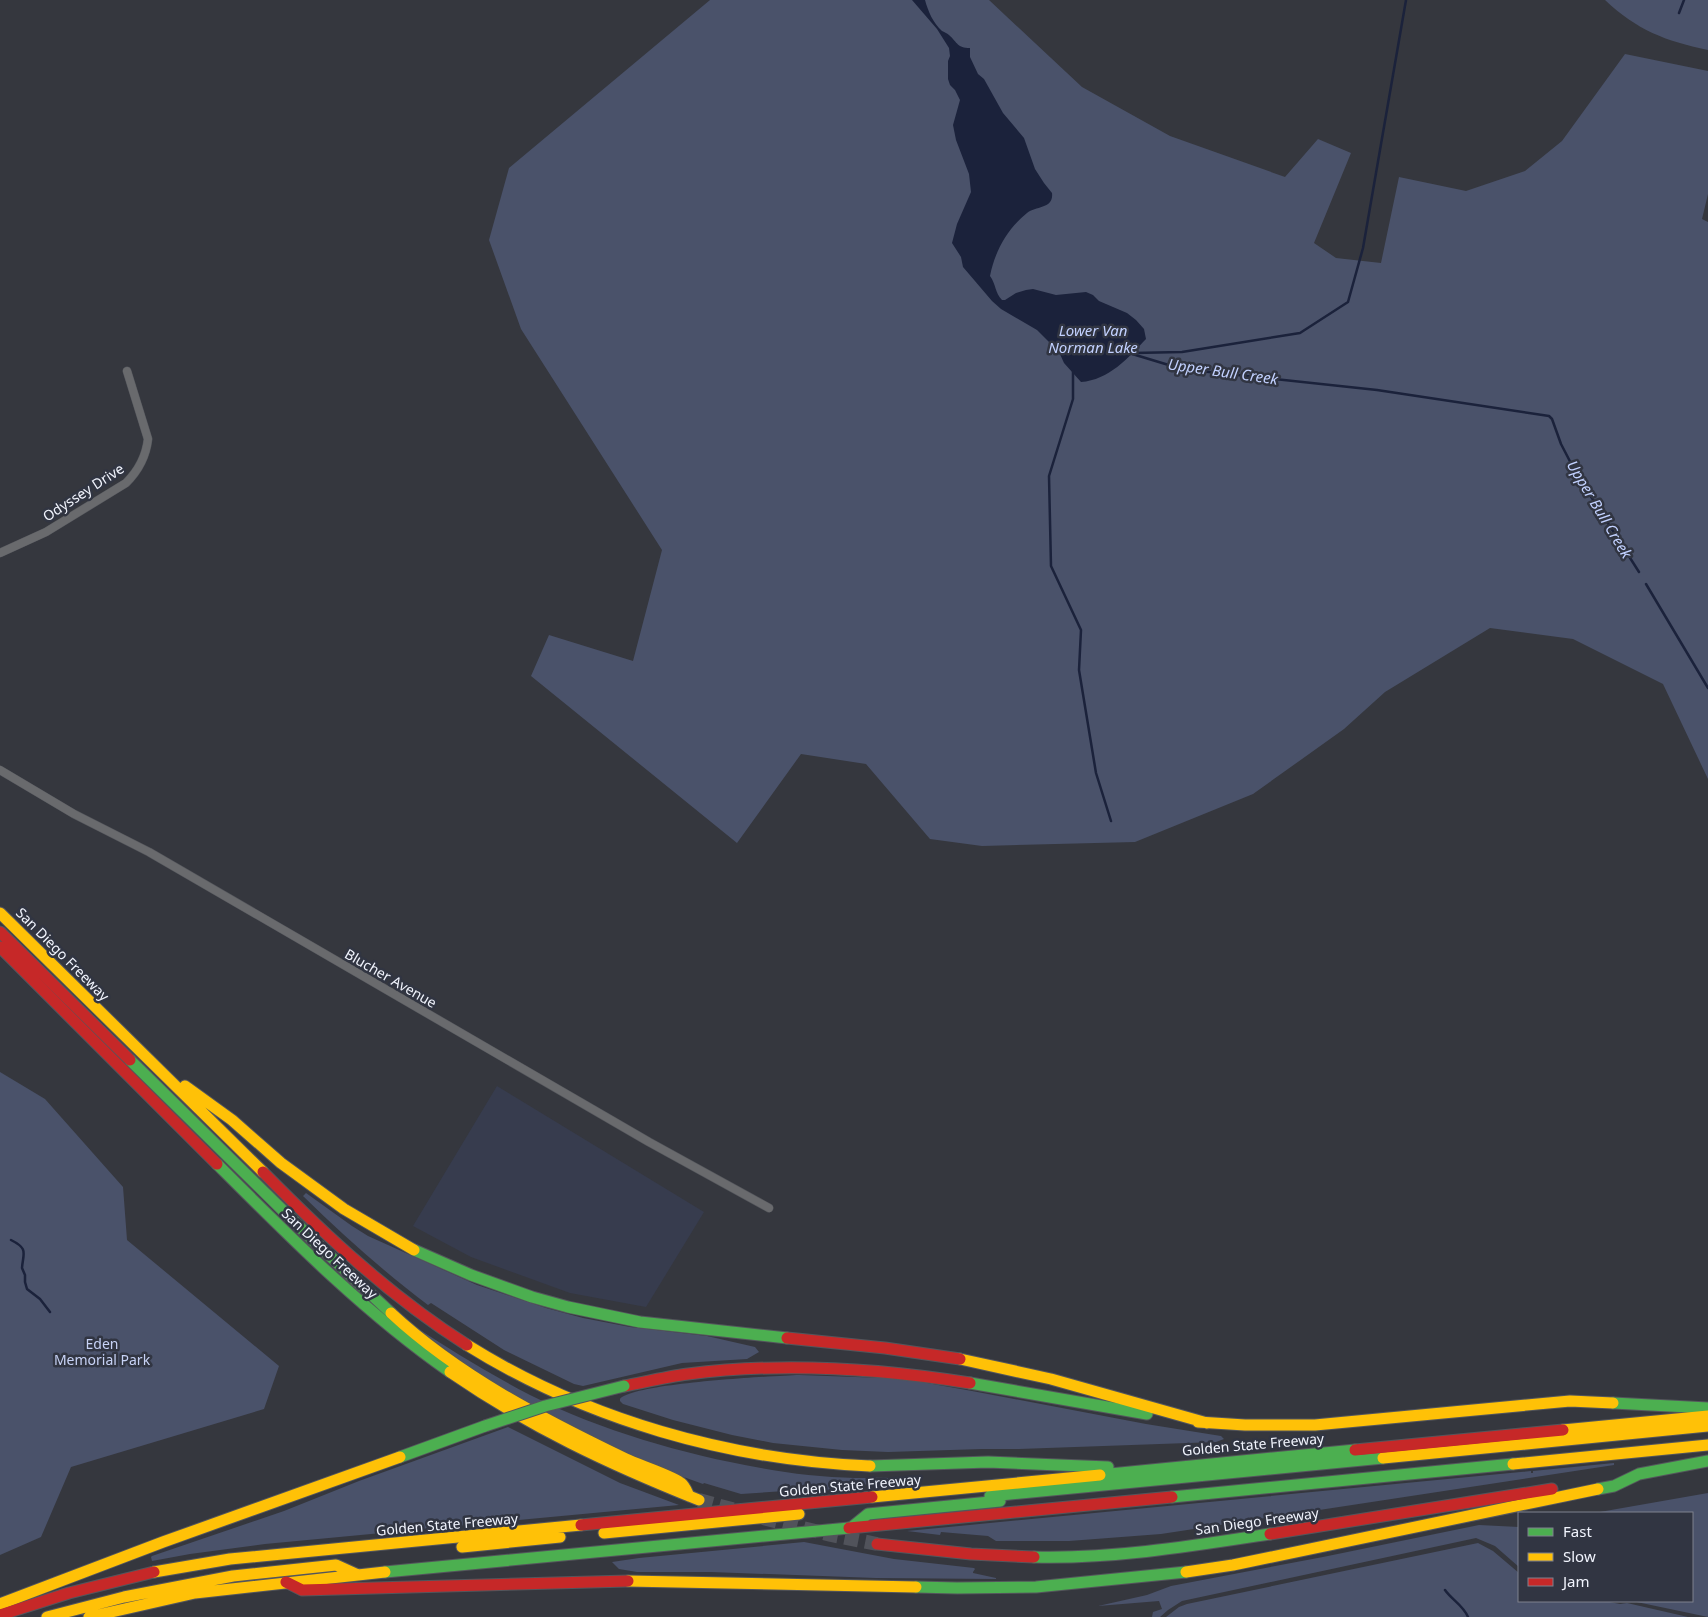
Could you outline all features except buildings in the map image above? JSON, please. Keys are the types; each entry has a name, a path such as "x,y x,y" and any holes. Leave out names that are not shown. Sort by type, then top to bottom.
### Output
{"highway":[{"name":"San Diego Freeway","path":"0,912 148,1060"},
{"name":"San Diego Freeway","path":"0,932 370,1295 437,1352 504,1396 567,1431 630,1462 681,1482 694,1498 602,1460 536,1426 470,1387 404,1340 312,1259 0,946"},
{"path":"148,1060 232,1120 281,1163 344,1209 410,1248 502,1288 568,1307 640,1322 885,1348 951,1357 1051,1379 1206,1423"},
{"path":"148,1060 350,1257 402,1301 480,1352 549,1389 591,1408 688,1439 799,1460 884,1466 1002,1462 1154,1469"},
{"path":"0,1604 163,1542 485,1426 545,1406 624,1386 686,1374 826,1368 888,1371 972,1382 1156,1416 1206,1423 1245,1425 1316,1425 1570,1401 1708,1408"},
{"name":"Golden State Freeway","path":"0,1616 69,1594 148,1573 230,1559 921,1494 1154,1469 1708,1416"},
{"path":"25,1617 120,1589 162,1579 217,1570 1708,1426"},
{"path":"851,1527 868,1514 1708,1433"},
{"path":"89,1617 195,1593 286,1582 1708,1445"},
{"path":"286,1582 302,1590 631,1581 957,1588 1036,1587 1181,1573 1233,1565 1614,1486 1639,1474 1708,1461"},
{"name":"San Diego Freeway","path":"877,1544 999,1557 1066,1557 1136,1553 1294,1531 1639,1474"},
{"path":"47,1617 124,1596 233,1576 336,1565 359,1575"}],"street":[{"name":"Odyssey Drive","path":"0,553 46,532 126,483 136,473 147,451 148,439 127,371"},
{"name":"Blucher Avenue","path":"0,770 74,814 149,852 649,1142 769,1208"}],"shaded area":[{"path":"497,1086 704,1212 646,1307 570,1293 471,1257 413,1226"}],"green space":[{"path":"710,0 989,0 1082,87 1170,136 1285,177 1318,139 1351,153 1314,243 1336,258 1381,263 1399,177 1466,191 1525,171 1562,141 1625,54 1708,71 1708,194 1702,219 1708,222 1708,779 1663,684 1573,639 1490,628 1385,692 1344,729 1253,794 1135,842 982,846 930,839 866,764 801,754 737,843 531,676 549,635 633,661 662,550 521,329 489,240 509,168"},
{"path":"1605,0 1708,0 1708,50 1678,43 1652,33 1640,27"},
{"name":"Eden Memorial Park","path":"0,1072 45,1099 123,1187 127,1240 279,1366 264,1409 71,1467 41,1537 0,1555"},
{"path":"306,1193 368,1236 477,1285 583,1318 630,1327 707,1336 755,1347 759,1352 747,1359 682,1363 583,1386 574,1384 504,1350 431,1303 428,1305 349,1239 303,1196"},
{"path":"409,1323 530,1395 585,1420 643,1440 702,1456 784,1472 832,1477 900,1479 812,1493 785,1491 741,1494 703,1484 597,1441 490,1382"},
{"path":"799,1375 916,1381 1146,1424 1221,1436 1224,1439 1216,1442 1019,1449 888,1452 842,1450 773,1443 732,1435 673,1420 623,1404 620,1401 620,1399 630,1393 675,1385 705,1381"},
{"path":"508,1427 620,1483 679,1505 265,1544 152,1561 152,1556 284,1511 359,1481"},
{"path":"1614,1463 1614,1465 1161,1534 1069,1541 996,1541 988,1536 941,1532 940,1535 907,1531 1531,1471 1533,1473 1533,1471"},
{"path":"1708,1493 1708,1617 1637,1602 1693,1602 1693,1512 1600,1512"},
{"path":"1479,1525 1518,1527 1518,1566 1495,1546 1476,1538 1182,1601 1160,1617 1152,1617 1153,1612 1162,1609 1159,1601 1098,1606 1147,1595 1171,1586"},
{"path":"804,1542 894,1559 974,1568 973,1573 996,1579 637,1572 619,1569 612,1562"},
{"path":"1478,1543 1493,1551 1518,1572 1518,1602 1627,1603 1688,1617 1166,1617 1179,1607"}],"water":[{"name":"Lower Van Norman Lake","path":"912,0 925,0 931,17 939,28 960,46 970,48 970,57 978,74 984,79 1003,113 1024,138 1035,169 1052,193 1052,198 1047,205 1027,213 1013,226 999,249 990,276 1000,297 1002,300 1005,300 1016,293 1033,289 1056,295 1086,292 1093,295 1099,301 1127,313 1144,329 1146,339 1109,373 1081,382 1064,363 1059,352 1037,330 1001,309 963,267 961,257 952,243 957,224 971,192 969,174 956,140 953,125 960,100 948,79 949,48 937,29"}],"waterway":[{"path":"1133,353 1182,352 1300,333 1348,302 1363,248 1406,0"},
{"path":"1679,13 1684,0"},
{"name":"Upper Bull Creek","path":"1129,353 1172,366 1200,371 1377,390 1549,416 1576,473 1639,572"},
{"path":"1073,371 1073,399 1049,476 1051,566 1081,630 1079,670 1096,773 1111,821"},
{"name":"Upper Bull Creek","path":"1646,584 1708,688"},
{"path":"11,1240 17,1243 24,1252 22,1268 27,1289 40,1299 50,1312"},
{"path":"1445,1590 1468,1617"}],"tunnel":[{"path":"699,1500 735,1510"},
{"path":"763,1518 877,1544"}],"traffic: fast":[{"path":"130,1060 315,1242 391,1313"},
{"path":"217,1164 301,1247 358,1299 418,1349 450,1372"},
{"path":"414,1250 471,1275 532,1297 568,1307 640,1322 787,1338"},
{"path":"970,1383 1147,1414"},
{"path":"485,1426 545,1406 624,1386"},
{"path":"1613,1403 1708,1408"},
{"path":"400,1457 485,1426"},
{"path":"1100,1475 1355,1450"},
{"path":"990,1496 1383,1458"},
{"path":"1598,1489 1614,1486 1639,1474 1708,1461"},
{"path":"870,1466 988,1462 1108,1467"},
{"path":"1172,1497 1513,1464"},
{"path":"852,1527 868,1514 1000,1501"},
{"path":"385,1572 849,1528"},
{"path":"1034,1557 1123,1554 1270,1534"},
{"path":"916,1587 1036,1587 1186,1572"}],"traffic: slow":[{"path":"0,913 263,1172"},
{"path":"185,1086 232,1120 281,1163 344,1209 414,1250"},
{"path":"391,1313 445,1357 503,1395 595,1444 678,1480 684,1486 689,1496"},
{"path":"467,1345 561,1395 610,1415 661,1431 712,1445 764,1455 870,1466"},
{"path":"960,1359 1051,1379 1207,1423"},
{"path":"450,1372 510,1410 571,1443 633,1473 699,1500"},
{"path":"1198,1422 1245,1425 1315,1425 1570,1401 1613,1403"},
{"path":"1563,1430 1708,1416"},
{"path":"1383,1458 1708,1426"},
{"path":"1513,1464 1708,1445"},
{"path":"0,1604 163,1542 400,1457"},
{"path":"872,1497 1100,1475"},
{"path":"1186,1572 1233,1565 1598,1489"},
{"path":"604,1533 799,1514"},
{"path":"154,1572 230,1559 581,1525"},
{"path":"462,1547 560,1537"},
{"path":"47,1617 124,1597 233,1576 336,1565 358,1575"},
{"path":"89,1617 195,1593 385,1572"},
{"path":"628,1581 916,1587"}],"traffic: jam":[{"path":"0,932 130,1060"},
{"path":"0,947 217,1164"},
{"path":"263,1172 360,1264 412,1307 467,1345"},
{"path":"787,1338 885,1348 960,1359"},
{"path":"624,1386 688,1374 759,1368 865,1370 970,1383"},
{"path":"1355,1450 1563,1430"},
{"path":"1270,1534 1552,1489"},
{"path":"581,1525 872,1497"},
{"path":"849,1528 1172,1497"},
{"path":"877,1544 971,1554 1034,1557"},
{"path":"0,1615 69,1593 154,1572"},
{"path":"286,1582 302,1590 628,1581"}]}
